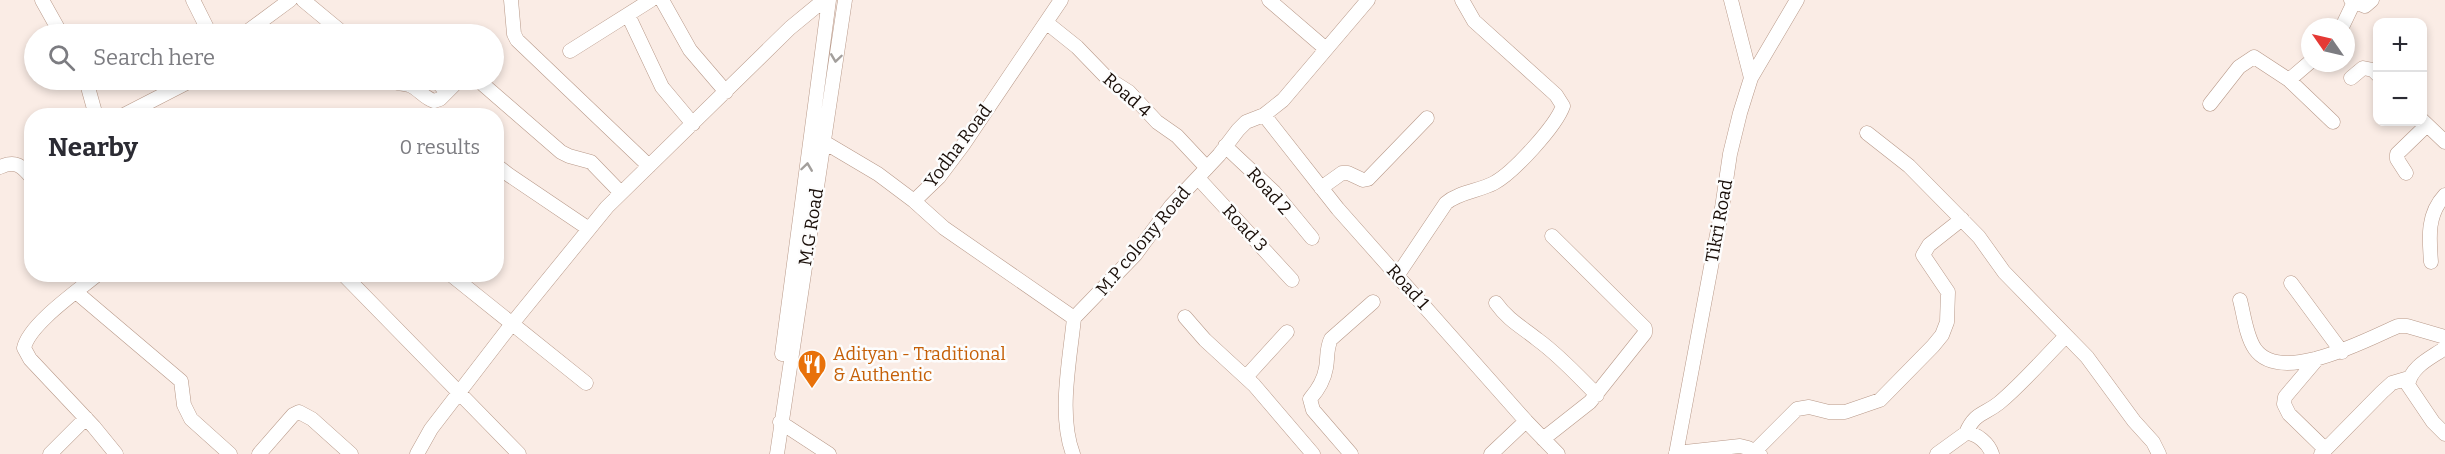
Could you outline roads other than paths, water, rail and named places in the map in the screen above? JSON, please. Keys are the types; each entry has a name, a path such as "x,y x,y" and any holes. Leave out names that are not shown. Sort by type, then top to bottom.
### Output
{"street":[{"path":"42,0 55,24"},
{"path":"193,0 205,24"},
{"path":"258,24 290,0"},
{"path":"303,0 332,24"},
{"path":"511,0 514,34 517,40 649,166"},
{"path":"570,51 651,0"},
{"path":"662,0 690,50 726,92"},
{"path":"417,454 431,429 511,325 621,193 790,28 824,0"},
{"name":"M.G Road","path":"769,454 829,0"},
{"name":"M.G Road","path":"777,454 845,0"},
{"name":"Yodha Road","path":"824,142 878,174 914,201 939,177 963,145 1061,0"},
{"path":"1269,0 1326,49"},
{"name":"M.P colony Road","path":"1074,318 1136,255 1171,206 1246,123 1264,115 1283,100 1368,0"},
{"path":"1397,276 1446,203 1455,197 1493,183 1507,174 1551,126 1563,106 1556,95 1474,21 1462,0"},
{"path":"1731,0 1751,78"},
{"name":"Tikri Road","path":"1676,453 1730,154 1751,78 1797,0"},
{"path":"2345,18 2352,1 2365,6 2372,0"},
{"path":"628,15 662,87 693,124"},
{"name":"Road 4","path":"1047,22 1077,47 1107,78 1129,92 1157,122 1176,136 1203,173"},
{"path":"2211,104 2239,67 2254,57 2289,80 2333,122"},
{"path":"2351,78 2363,68 2375,72"},
{"path":"2289,80 2301,71"},
{"path":"89,90 94,108"},
{"path":"138,108 173,90"},
{"path":"416,90 434,101 447,92"},
{"path":"490,90 561,152 591,162 621,193"},
{"name":"Road 1","path":"1264,115 1321,188 1397,276 1526,422 1558,454"},
{"path":"1321,188 1342,173 1348,173 1363,180 1368,179 1427,118"},
{"path":"2427,124 2445,142"},
{"path":"2406,172 2397,159 2397,154 2422,126"},
{"path":"1867,134 1909,166 1979,237 2004,272 2094,366 2159,454"},
{"name":"Road 2","path":"1225,146 1274,192 1311,238"},
{"path":"0,167 13,163 24,169"},
{"path":"504,171 589,229"},
{"name":"Road 3","path":"1203,173 1292,280"},
{"path":"2431,262 2429,237 2431,220 2445,195"},
{"path":"914,201 945,228 1074,318 1067,386 1067,425 1073,454"},
{"path":"1676,453 1740,446 1757,452 1797,409 1809,407 1829,412 1845,412 1880,400 1942,335 1947,322 1948,292 1923,255 1929,245 1962,219"},
{"path":"1543,439 1583,409 1597,395 1645,333 1646,328 1552,236"},
{"path":"88,282 57,307 24,348 30,359 87,418 116,454"},
{"path":"351,282 519,454"},
{"path":"460,282 586,384"},
{"path":"2291,283 2342,352"},
{"path":"76,292 181,381 184,405 191,419 230,454"},
{"path":"2240,300 2255,348 2263,357 2273,361 2306,361 2342,352 2398,326 2407,326 2445,337"},
{"path":"1351,454 1313,410 1310,399 1319,387 1326,369 1328,345 1331,339 1373,302"},
{"path":"1496,303 1516,326 1537,339 1569,366 1597,395"},
{"path":"1185,317 1205,340 1246,377 1313,454"},
{"path":"1246,377 1287,332"},
{"path":"1937,454 1966,433 1977,416 1999,403 2066,336"},
{"path":"2318,358 2285,397 2284,404 2289,414 2323,452 2392,383 2409,378 2417,367 2445,348"},
{"path":"2409,378 2410,390 2445,434"},
{"path":"259,454 293,415 299,412 312,419 351,454"},
{"path":"50,454 87,418"},
{"path":"780,422 829,454"},
{"path":"1491,454 1526,422"},
{"path":"1966,433 1971,433 1981,440 1992,451 1992,454"}],"place":[{"name":"Adityan - Traditional & Authentic","path":"812,390"}]}
